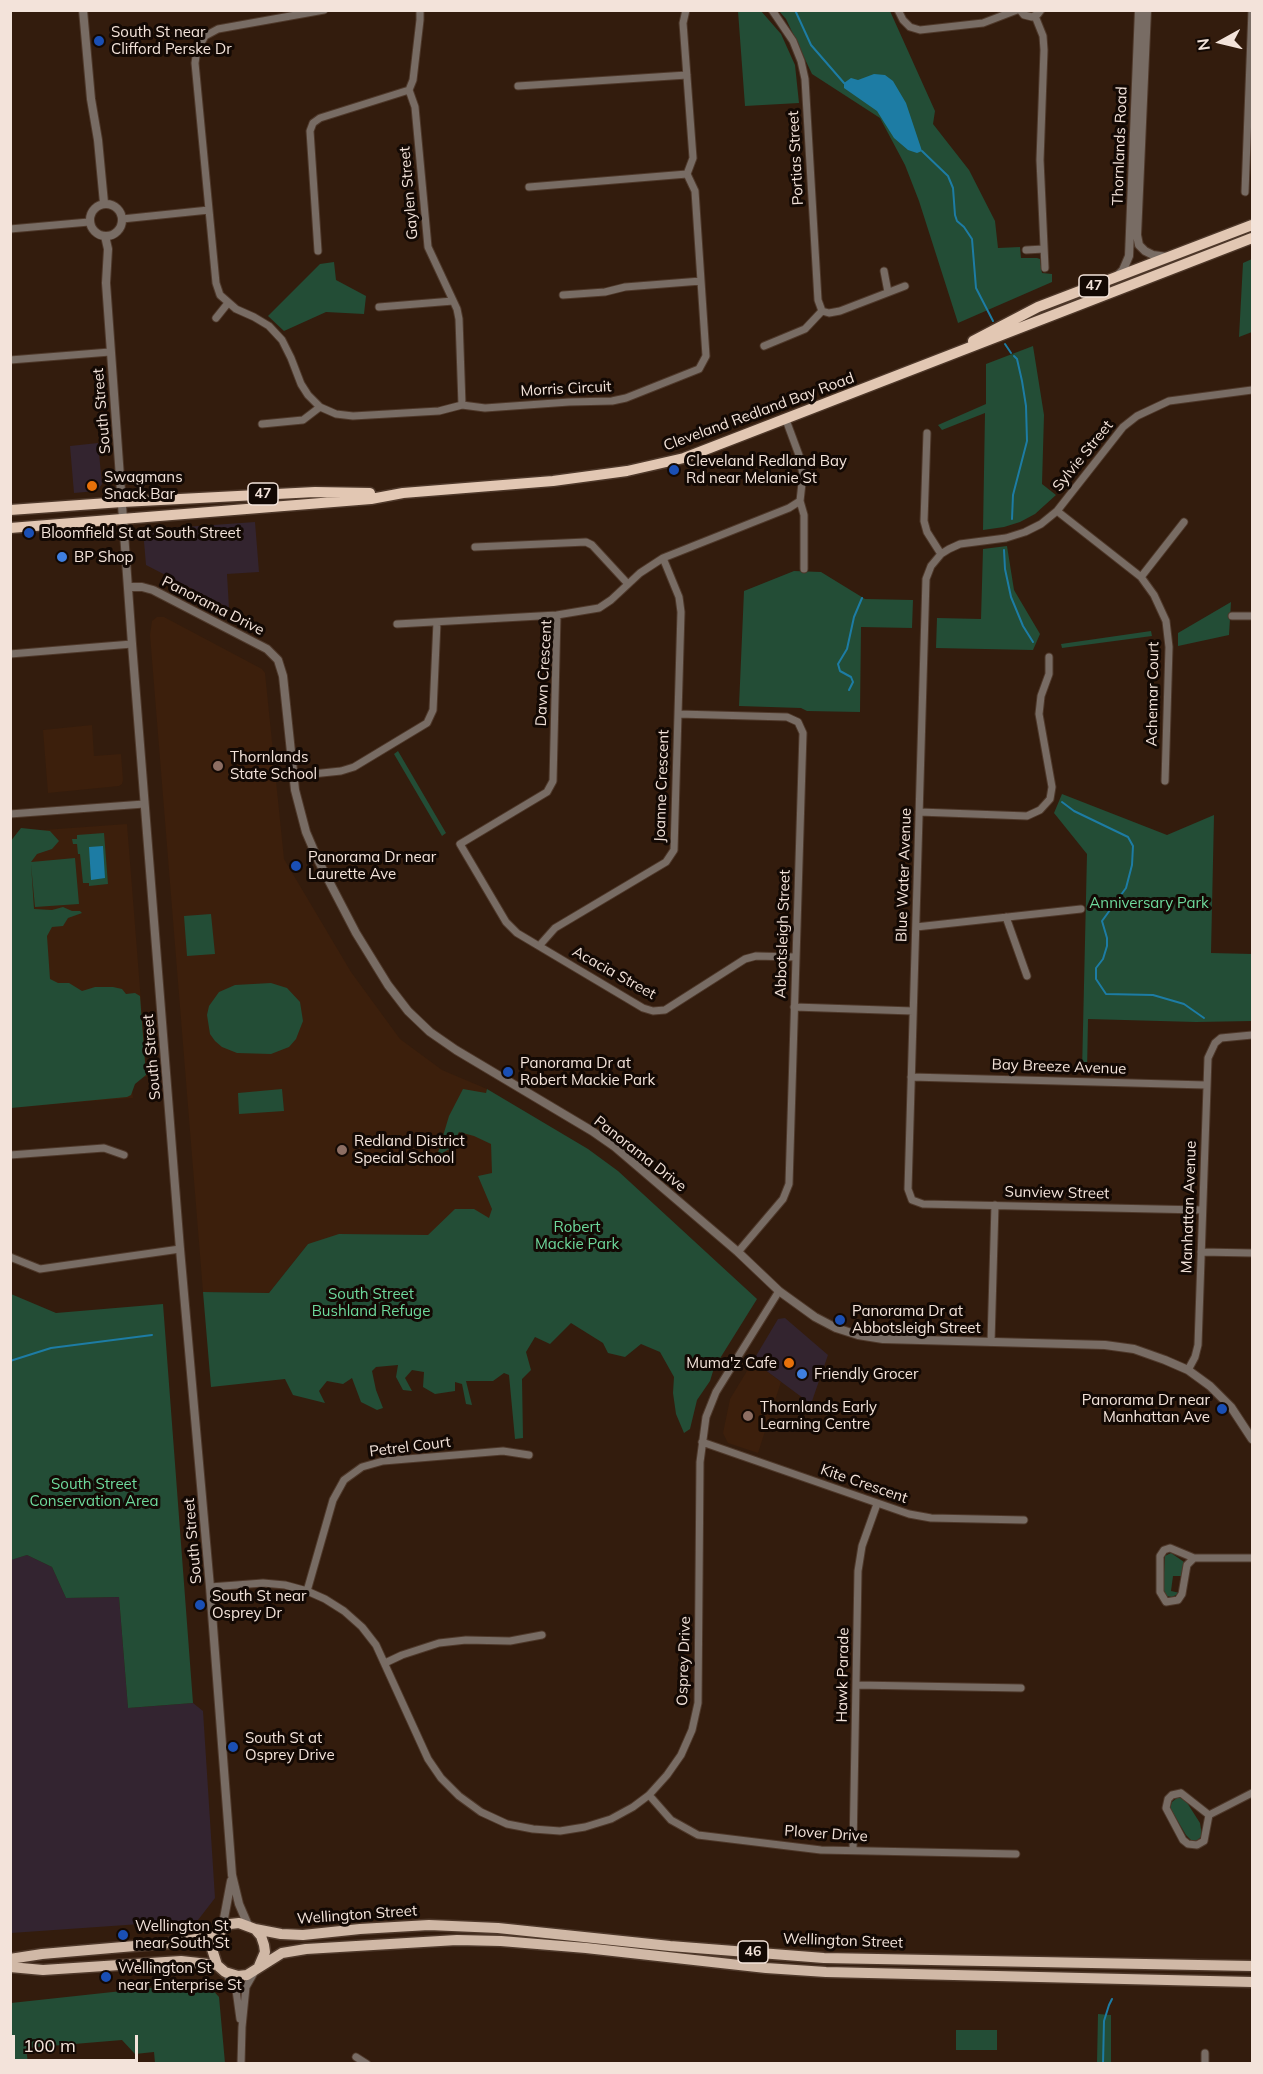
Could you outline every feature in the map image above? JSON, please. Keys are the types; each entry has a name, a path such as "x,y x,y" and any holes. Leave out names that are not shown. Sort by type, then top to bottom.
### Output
{"highway":[{"name":"Cleveland Redland Bay Road","path":"940,358 1038,307 1252,225"},
{"name":"Cleveland Redland Bay Road","path":"10,510 315,492 403,493 553,481 627,471 684,458 786,420 1252,238"},
{"path":"1038,307 1040,314 1044,315 1075,302 1105,296"},
{"name":"Cleveland Redland Bay Road","path":"10,528 371,499 403,493"}],"main road":[{"name":"Wellington Street","path":"10,1959 42,1954 181,1942 219,1932 230,1924 281,1934 303,1935 429,1925 498,1928 670,1946 824,1958 1252,1966"},
{"path":"251,1927 261,1936 264,1944 265,1952 257,1968"},
{"path":"219,1932 212,1949 220,1969"},
{"name":"Wellington Street","path":"10,1967 43,1970 181,1961 220,1969 237,1976 247,1975 282,1953 306,1949 468,1940 586,1948 765,1968 826,1972 1252,1982"}],"street":[{"path":"83,10 104,203"},
{"path":"262,424 303,420 320,407 301,384 282,340 269,326 228,303 220,295 216,283 195,63 197,50 205,36 218,29 324,10"},
{"name":"Gaylen Street","path":"420,10 413,80 409,90 415,107 425,235 459,319 462,405"},
{"name":"Morris Circuit","path":"320,407 336,414 353,416 439,411 462,405 485,408 612,401 626,398 699,369 706,356 695,190 687,174 693,158 683,23 686,10"},
{"name":"Portias Street","path":"772,10 793,41 805,80 818,300 822,311"},
{"path":"898,10 910,27 920,30 983,22 1019,10 1028,17 1038,13 1044,50 1040,160 1045,268"},
{"name":"Thornlands Road","path":"1114,279 1123,270 1129,256 1139,10"},
{"name":"Thornlands Road","path":"1147,10 1137,235 1139,244 1145,251 1153,255 1170,257"},
{"path":"1245,192 1252,10"},
{"path":"518,86 687,75"},
{"path":"318,251 310,131 313,123 320,118 409,90"},
{"path":"529,187 687,174"},
{"path":"104,203 116,207 122,219 116,233 105,237 95,232 89,222 92,210 104,203"},
{"path":"122,219 209,210"},
{"path":"10,229 89,222"},
{"name":"South Street","path":"105,237 109,255 106,283 144,804 232,1875 239,1904 251,1927"},
{"path":"1026,250 1044,249"},
{"path":"884,271 888,292"},
{"path":"563,295 701,281"},
{"path":"764,346 805,329 822,311 829,313 840,311 905,286"},
{"path":"379,307 453,301"},
{"path":"216,318 228,303"},
{"path":"10,360 111,352"},
{"name":"Sylvie Street","path":"941,554 960,544 1006,538 1041,524 1057,511 1123,427 1137,416 1169,401 1252,390"},
{"path":"786,420 801,465 803,490 800,501 804,515 804,569"},
{"path":"927,433 924,521 927,532 941,554"},
{"name":"Dawn Crescent","path":"460,844 547,792 553,781 557,615 599,608 640,573 663,558 789,508 800,501"},
{"name":"Achemar Court","path":"1057,511 1141,577 1154,595 1166,621 1168,638 1165,782"},
{"path":"1141,577 1184,522"},
{"path":"475,547 586,542 592,545 628,584"},
{"name":"Blue Water Avenue","path":"912,1200 908,1189 926,579 931,566 941,554"},
{"name":"Joanne Crescent","path":"539,946 555,928 666,862 674,850 681,612 679,597 663,558"},
{"name":"Panorama Drive","path":"129,587 142,586 153,590 273,653 278,660 283,676 298,805 318,860 387,985 408,1011 430,1032 456,1050 592,1131 738,1252 779,1291 815,1317 836,1328 883,1339 1106,1345 1134,1350 1188,1370 1210,1386 1231,1407 1252,1439"},
{"path":"397,624 557,615"},
{"path":"1232,616 1252,616"},
{"path":"293,776 342,771 354,767 427,723 434,710 437,622"},
{"path":"10,654 132,644"},
{"path":"919,812 1027,816 1040,810 1050,799 1052,787 1039,714 1041,696 1049,674 1049,657"},
{"name":"Abbotsleigh Street","path":"678,714 787,717 798,722 802,733 787,1192 738,1252"},
{"path":"10,814 144,804"},
{"name":"Acacia Street","path":"460,844 506,922 517,933 643,1008 653,1011 665,1010 745,959 756,956 795,957"},
{"path":"916,927 1055,910 1081,909"},
{"path":"1006,917 1027,976"},
{"path":"794,1007 913,1011"},
{"name":"Manhattan Avenue","path":"1188,1370 1198,1345 1208,1058 1215,1043 1229,1036 1252,1035"},
{"name":"Bay Breeze Avenue","path":"911,1077 1206,1085"},
{"path":"10,1155 104,1148 124,1155"},
{"name":"Sunview Street","path":"912,1200 923,1204 1202,1210"},
{"path":"991,1342 995,1206"},
{"path":"10,1257 40,1269 180,1249"},
{"path":"1201,1252 1252,1253"},
{"name":"Osprey Drive","path":"210,1587 263,1583 285,1585 307,1591 344,1611 363,1627 376,1646 428,1759 441,1778 459,1796 481,1812 507,1824 560,1831 585,1827 611,1819 649,1796 681,1755 692,1731 698,1703 702,1442 706,1417 716,1392 779,1291"},
{"name":"Kite Crescent","path":"702,1442 909,1514 931,1518 1024,1520"},
{"name":"Petrel Court","path":"307,1591 333,1500 344,1480 362,1467 383,1461 503,1451 529,1455"},
{"name":"Hawk Parade","path":"853,1850 858,1571 862,1546 877,1504"},
{"path":"1194,1558 1187,1565 1182,1594 1178,1600 1166,1602 1160,1592 1160,1556 1164,1550 1170,1548 1194,1558 1252,1558"},
{"path":"385,1663 440,1643 466,1640 510,1641 542,1635"},
{"path":"856,1685 1021,1688"},
{"path":"1181,1793 1209,1815 1204,1841 1197,1845 1188,1844 1183,1840 1168,1815 1166,1808 1168,1799 1172,1795 1181,1793"},
{"path":"1209,1815 1252,1793"},
{"name":"Plover Drive","path":"649,1796 672,1820 698,1835 821,1850 1016,1854"},
{"name":"South Street","path":"219,1932 232,1875"},
{"path":"241,2064 246,1987 257,1968"},
{"path":"220,1969 236,1990 242,2027"},
{"path":"1205,2053 1205,2064"},
{"path":"356,2057 367,2064"}],"shaded area":[{"path":"98,443 102,484 97,491 74,493 70,446"},
{"path":"255,522 259,572 227,574 229,608 146,565 143,530"},
{"path":"157,617 164,617 262,669 265,673 284,859 351,972 400,1039 442,1070 487,1089 497,1220 429,1235 308,1244 269,1293 203,1292 150,635 152,621"},
{"path":"92,725 94,756 121,754 122,784 48,793 43,730"},
{"path":"127,824 147,1077 131,1078 133,1098 38,1105 16,832"},
{"path":"785,1318 828,1355 811,1404 753,1361 778,1319"},
{"name":"Thornlands Early Learning Centre","path":"753,1361 781,1382 758,1453 728,1443 723,1433 730,1399"},
{"path":"27,1555 52,1567 66,1598 119,1597 128,1708 193,1703 203,1711 215,1898 198,1920 11,1933 10,1560"}],"green space":[{"path":"738,11 761,11 781,34 795,65 799,103 745,106"},
{"path":"779,11 890,11 935,111 933,124 969,170 995,221 998,248 1020,247 1021,258 1040,259 1042,273 1052,274 1052,282 958,323 919,201 905,165 880,118 812,74 786,19"},
{"path":"1252,259 1252,332 1239,337 1243,263"},
{"path":"334,262 336,280 366,296 364,314 326,312 284,331 268,316 320,264"},
{"path":"1033,346 1044,415 1042,484 1056,495 1035,514 1020,522 983,530 985,413 942,430 938,425 986,404 986,364"},
{"path":"1007,546 1014,590 1040,634 1033,650 936,648 937,618 981,619 983,549"},
{"path":"794,571 821,572 865,599 913,600 912,628 861,627 860,712 739,706 744,591"},
{"path":"1231,602 1229,635 1178,646 1178,633"},
{"path":"1151,631 1152,636 1062,648 1061,644"},
{"path":"398,751 446,833 442,836 394,754"},
{"name":"Anniversary Park","path":"1062,794 1167,835 1214,815 1211,953 1252,954 1252,1021 1088,1019 1087,1072 1082,1072 1087,854 1054,813"},
{"path":"21,828 50,831 59,841 52,849 37,854 31,862 75,858 79,904 35,907 31,864 34,909 52,910 63,907 82,913 68,918 63,926 52,927 47,936 50,979 58,983 69,983 82,991 95,987 113,987 122,989 126,994 135,993 140,996 146,1075 135,1084 131,1095 127,1097 11,1108 10,842"},
{"path":"104,833 108,884 89,886 89,883 83,883 80,854 78,854 77,844 73,844 72,839 77,839 77,835"},
{"path":"211,914 215,954 187,956 184,916"},
{"path":"271,983 287,988 300,1002 303,1021 296,1039 289,1047 271,1054 237,1053 222,1047 215,1041 210,1034 207,1015 209,1006 219,992 235,985"},
{"path":"282,1089 284,1111 239,1114 238,1093"},
{"path":"463,1089 486,1093 487,1089 588,1149 618,1171 757,1299 714,1368 710,1381 697,1400 690,1429 684,1433 676,1414 673,1393 674,1377 660,1352 641,1344 625,1357 608,1353 603,1343 571,1323 550,1344 535,1337 526,1352 531,1370 522,1379 523,1438 515,1439 509,1375 504,1373 493,1381 466,1381 472,1405 466,1404 462,1384 455,1382 455,1391 435,1394 423,1387 424,1372 412,1370 405,1378 412,1391 403,1390 396,1377 398,1365 376,1367 372,1371 383,1408 377,1410 361,1402 352,1378 343,1384 327,1381 319,1391 325,1403 293,1395 285,1379 211,1387 203,1292 269,1293 308,1244 339,1234 428,1235 455,1209 474,1209 489,1218 492,1209 478,1176 492,1173 491,1144 459,1132 451,1148 437,1156 449,1116"},
{"name":"South Street Conservation Area","path":"11,1294 56,1313 163,1304 193,1703 128,1708 119,1597 66,1598 52,1567 27,1555 11,1560"},
{"path":"1171,1553 1184,1562 1182,1576 1173,1576 1171,1591 1180,1593 1172,1597 1166,1596 1163,1589 1165,1556"},
{"path":"1177,1798 1184,1798 1200,1823 1202,1836 1196,1841 1186,1835 1170,1808 1172,1802"},
{"path":"196,1983 209,1986 219,1997 225,2063 155,2063 154,2052 135,2054 122,2040 26,2048 28,2063 11,2063 11,2003"},
{"path":"1098,2014 1111,2015 1111,2063 1097,2063"},
{"path":"956,2030 997,2030 997,2050 956,2050"}],"water":[{"path":"874,74 885,75 893,81 906,103 922,151 917,153 908,150 894,138 877,111 844,88 844,83 851,78 858,80"},
{"path":"103,846 105,878 91,880 89,847"}],"waterway":[{"path":"795,10 811,45 844,83"},
{"path":"922,151 948,176 953,188 957,221 972,239 976,288 993,321"},
{"path":"1005,344 1011,353"},
{"path":"1012,519 1013,495 1027,441 1026,406 1017,359 1014,356"},
{"path":"1004,550 1005,569 1011,597 1023,626 1033,642"},
{"path":"849,690 853,682 851,677 840,671 838,664 847,649 854,617 862,598"},
{"path":"1062,802 1074,811 1128,837 1133,846 1132,865 1126,888 1102,921 1107,946 1103,959 1096,968 1096,979 1106,994 1153,995 1184,1004 1204,1018"},
{"path":"10,1361 51,1348 152,1335"},
{"path":"1103,2064 1104,2021 1112,1999"}],"place":[{"name":"South St near Clifford Perske Dr","path":"99,41"},
{"name":"Cleveland Redland Bay Rd near Melanie St","path":"674,470"},
{"name":"Swagmans Snack Bar","path":"92,486"},
{"name":"Bloomfield St at South Street","path":"29,533"},
{"name":"BP Shop","path":"62,557"},
{"name":"Thornlands State School","path":"218,766"},
{"name":"Panorama Dr near Laurette Ave","path":"296,866"},
{"name":"Panorama Dr at Robert Mackie Park","path":"508,1072"},
{"name":"Redland District Special School","path":"342,1150"},
{"name":"Panorama Dr at Abbotsleigh Street","path":"840,1320"},
{"name":"Muma'z Cafe","path":"789,1363"},
{"name":"Friendly Grocer","path":"802,1374"},
{"name":"Panorama Dr near Manhattan Ave","path":"1222,1409"},
{"name":"Thornlands Early Learning Centre","path":"748,1416"},
{"name":"South St near Osprey Dr","path":"200,1605"},
{"name":"South St at Osprey Drive","path":"233,1747"},
{"name":"Wellington St near South St","path":"123,1935"},
{"name":"Wellington St near Enterprise St","path":"106,1977"}],"park label":[{"name":"Robert Mackie Park","path":"577,1236"},
{"name":"South Street Bushland Refuge","path":"371,1302"}]}
